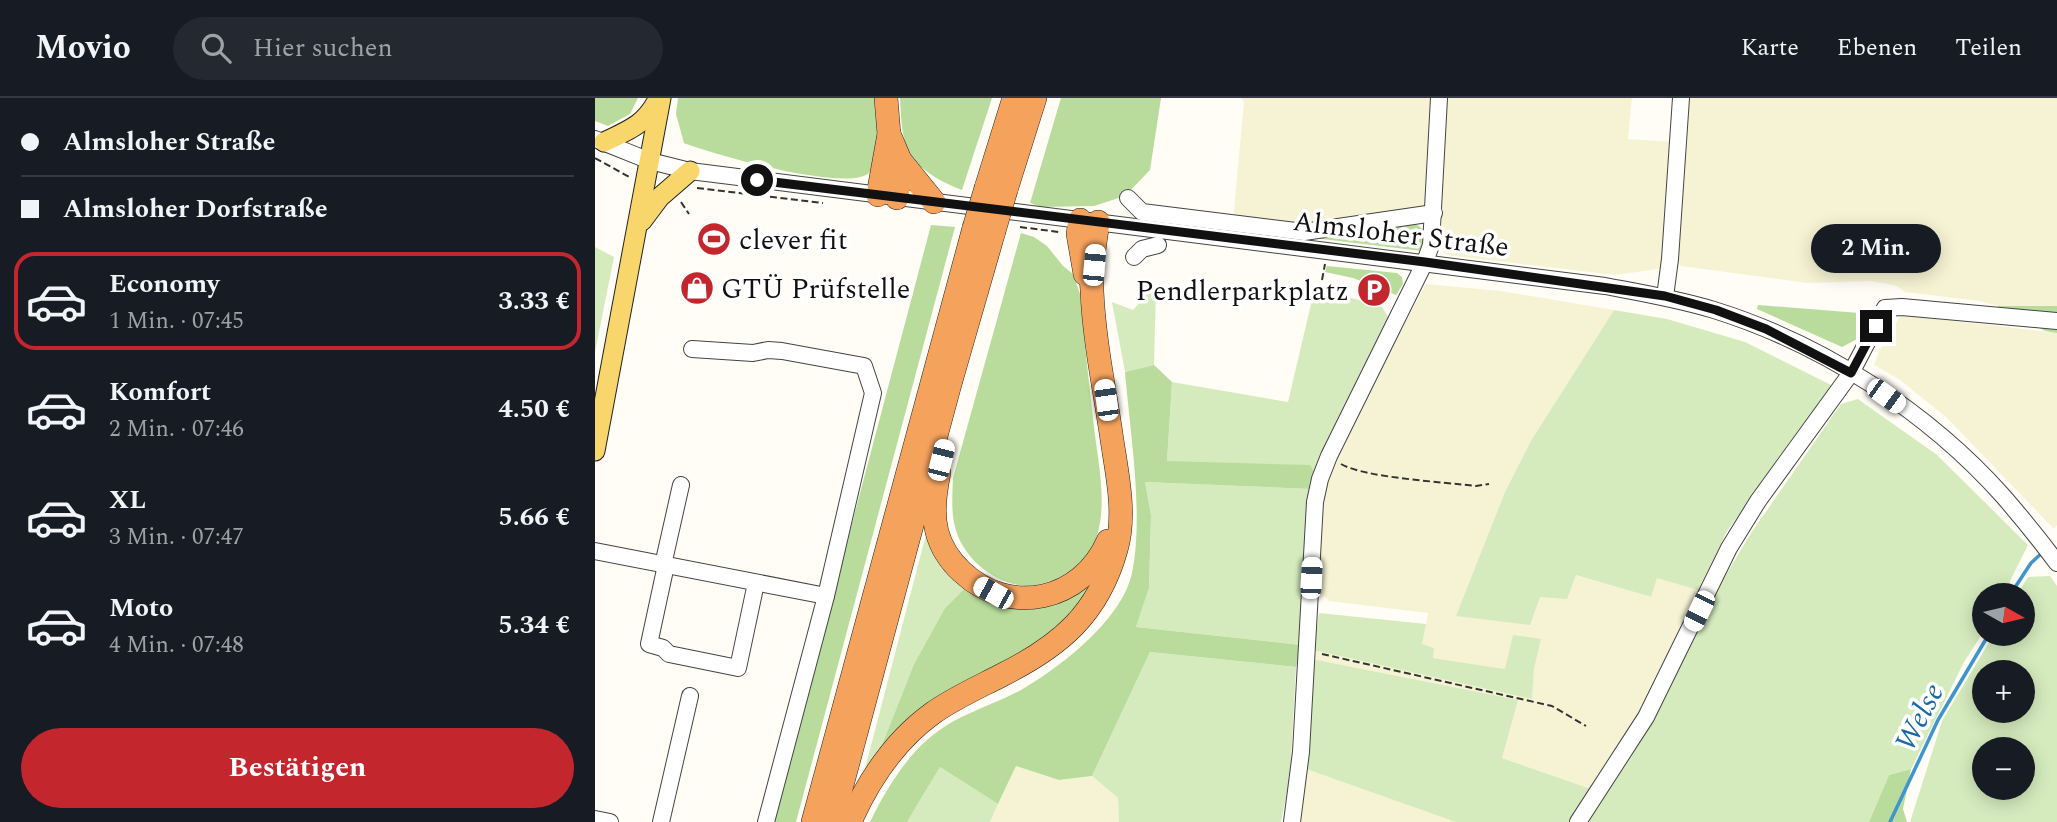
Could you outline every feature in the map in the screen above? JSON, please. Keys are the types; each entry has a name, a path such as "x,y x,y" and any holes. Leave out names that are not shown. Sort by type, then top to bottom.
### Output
{"highway":[{"path":"886,98 889,134 887,196"},
{"path":"813,822 996,189 1014,98"},
{"path":"996,189 1035,98"},
{"path":"889,134 900,160 934,202"},
{"path":"887,196 900,160"},
{"path":"850,822 877,771 914,728 934,712 966,693 1050,648 1073,629 1100,590 1116,549 1120,529 1119,501 1091,290 1089,221"},
{"path":"832,822 950,384 984,229"},
{"path":"950,384 954,409 935,495 936,530 954,564 971,580 993,593 1020,598 1043,597 1061,591 1079,580 1103,552 1119,501"}],"main road":[{"path":"598,146 636,127 651,113 660,98"},
{"path":"595,451 660,98"},
{"path":"637,231 647,212 660,197 690,171"}],"street":[{"path":"1292,822 1301,752 1315,502 1329,456 1425,262 1431,244 1439,98"},
{"path":"1665,296 1671,259 1681,98"},
{"name":"Almsloher Straße","path":"598,146 690,171 1425,262 1665,296 1716,310 1766,329 1851,373 1903,408 1947,442 2002,495 2057,563"},
{"path":"1128,198 1142,212 1304,232 1434,214"},
{"path":"1134,257 1142,249 1158,246"},
{"path":"1579,822 1646,717 1729,548 1851,373 1885,308 1902,307 2057,321"},
{"path":"692,349 753,353 782,351 864,366 873,393 826,596 766,822"},
{"path":"681,485 649,644 663,648 669,654 738,668 757,583"},
{"path":"595,551 826,596"},
{"path":"661,822 690,696"},
{"path":"595,819 610,822"}],"path":[{"path":"598,146 624,175"},
{"path":"680,200 689,214"},
{"path":"1322,281 1325,264"},
{"path":"1329,456 1351,470 1476,486 1489,484"},
{"path":"1307,650 1552,706 1586,726"}],"shaded area":[{"path":"1241,98 1435,98 1428,204 1417,212 1292,227 1233,220 1244,102"},
{"path":"1445,98 1632,98 1628,139 1674,142 1666,268 1615,275 1446,255 1441,247"},
{"path":"1687,98 2057,98 2057,306 1997,306 1980,301 1905,292 1897,286 1872,281 1807,283 1681,266 1676,261"},
{"path":"1426,284 1501,291 1614,310 1532,441 1505,492 1457,616 1540,597 1576,575 1650,597 1657,577 1698,590 1644,708 1594,790 1502,758 1517,700 1312,659 1313,650 1532,699 1534,668 1541,639 1505,669 1433,658 1422,644 1428,613 1329,601 1315,588 1315,546 1327,480 1337,451"},
{"path":"1901,315 2057,333 2057,525 2054,529 1947,418 1900,380 1874,365 1879,351"},
{"path":"1016,766 1059,780 1092,776 1118,798 1119,822 990,822"},
{"path":"1306,769 1446,818 1456,822 1296,822"}],"green space":[{"path":"595,98 638,98 630,114 608,126 595,121"},
{"path":"678,98 876,98 878,136 874,166 870,172 858,178 810,175 750,163 684,143 676,114"},
{"path":"900,98 992,98 962,190 933,176 913,159 904,139"},
{"path":"1061,98 1161,98 1150,170 1125,196 1094,206 1041,207 1030,203"},
{"path":"1416,224 1424,230 1425,242 1422,251 1314,238 1322,233"},
{"path":"931,225 955,227 796,822 773,822"},
{"path":"1021,233 1034,237 1047,246 1073,274 1080,294 1102,498 1100,526 1084,559 1053,580 1030,586 1002,580 973,560 959,538 952,505 953,478"},
{"path":"595,247 614,257 595,352"},
{"path":"1327,266 1397,273 1402,277 1403,284 1396,295 1353,278 1325,272"},
{"path":"1315,287 1382,307 1389,318 1316,475 1167,461 1172,382 1288,402"},
{"path":"1156,288 1154,365 1125,372 1112,302 1133,310"},
{"path":"1758,305 1872,314 1859,338 1842,347 1757,309"},
{"path":"1997,306 2057,306 2057,333 2045,331"},
{"path":"1614,310 1667,319 1745,342 1833,386 1727,531 1698,590 1657,578 1651,597 1576,575 1567,599 1540,597 1530,625 1456,616 1505,492 1531,441"},
{"path":"1154,365 1172,382 1167,461 1310,465 1316,475 1311,489 1145,482 1151,515 1149,588 1136,627 1301,645 1296,667 1150,652 1092,776 1059,780 1016,766 998,804 940,767 907,822 870,822 901,769 932,736 954,721 1016,693 1057,666 1089,639 1117,607 1132,573 1137,526 1135,473 1125,372"},
{"path":"1858,399 1937,455 2028,545 2009,583 1972,583 1972,646 1974,646 1911,769 1889,775 1869,822 1588,822 1663,693 1691,633 1751,533 1841,404"},
{"path":"1145,482 1311,489 1301,645 1136,627 1149,588 1151,515"},
{"path":"929,523 965,588 945,608 914,664 876,760 861,784"},
{"path":"2050,576 2057,586 2057,822 1910,822 1942,721 1972,671 1972,723 2035,723 2035,660 1978,660 1987,646 2035,646 2035,583 2024,583 2028,577"},
{"path":"1097,580 1068,624 876,760 914,664 945,608 965,588 1040,606 1056,604"},
{"path":"1319,613 1426,624 1422,644 1434,648 1433,658 1505,669 1513,635 1541,639 1534,669 1532,699 1313,650"},
{"path":"1150,652 1296,667 1290,777 1281,822 1119,822 1118,798 1092,776"},
{"path":"1312,659 1518,700 1502,758 1594,790 1573,822 1456,822 1306,769"},
{"path":"940,767 998,804 990,822 907,822"},
{"path":"1911,769 1903,809 1907,822 1869,822 1889,775"}],"waterway":[{"name":"Welse","path":"2018,583 2031,563 2043,552"},
{"name":"Welse","path":"1890,822 1938,720 1982,646"}],"place":[{"name":"clever fit","path":"714,239"},
{"name":"GTÜ Prüfstelle","path":"697,288"},
{"name":"Pendlerparkplatz","path":"1374,290"}],"route":[{"path":"757,180 1425,262 1665,296 1716,310 1766,329 1851,373 1876,326"}]}
